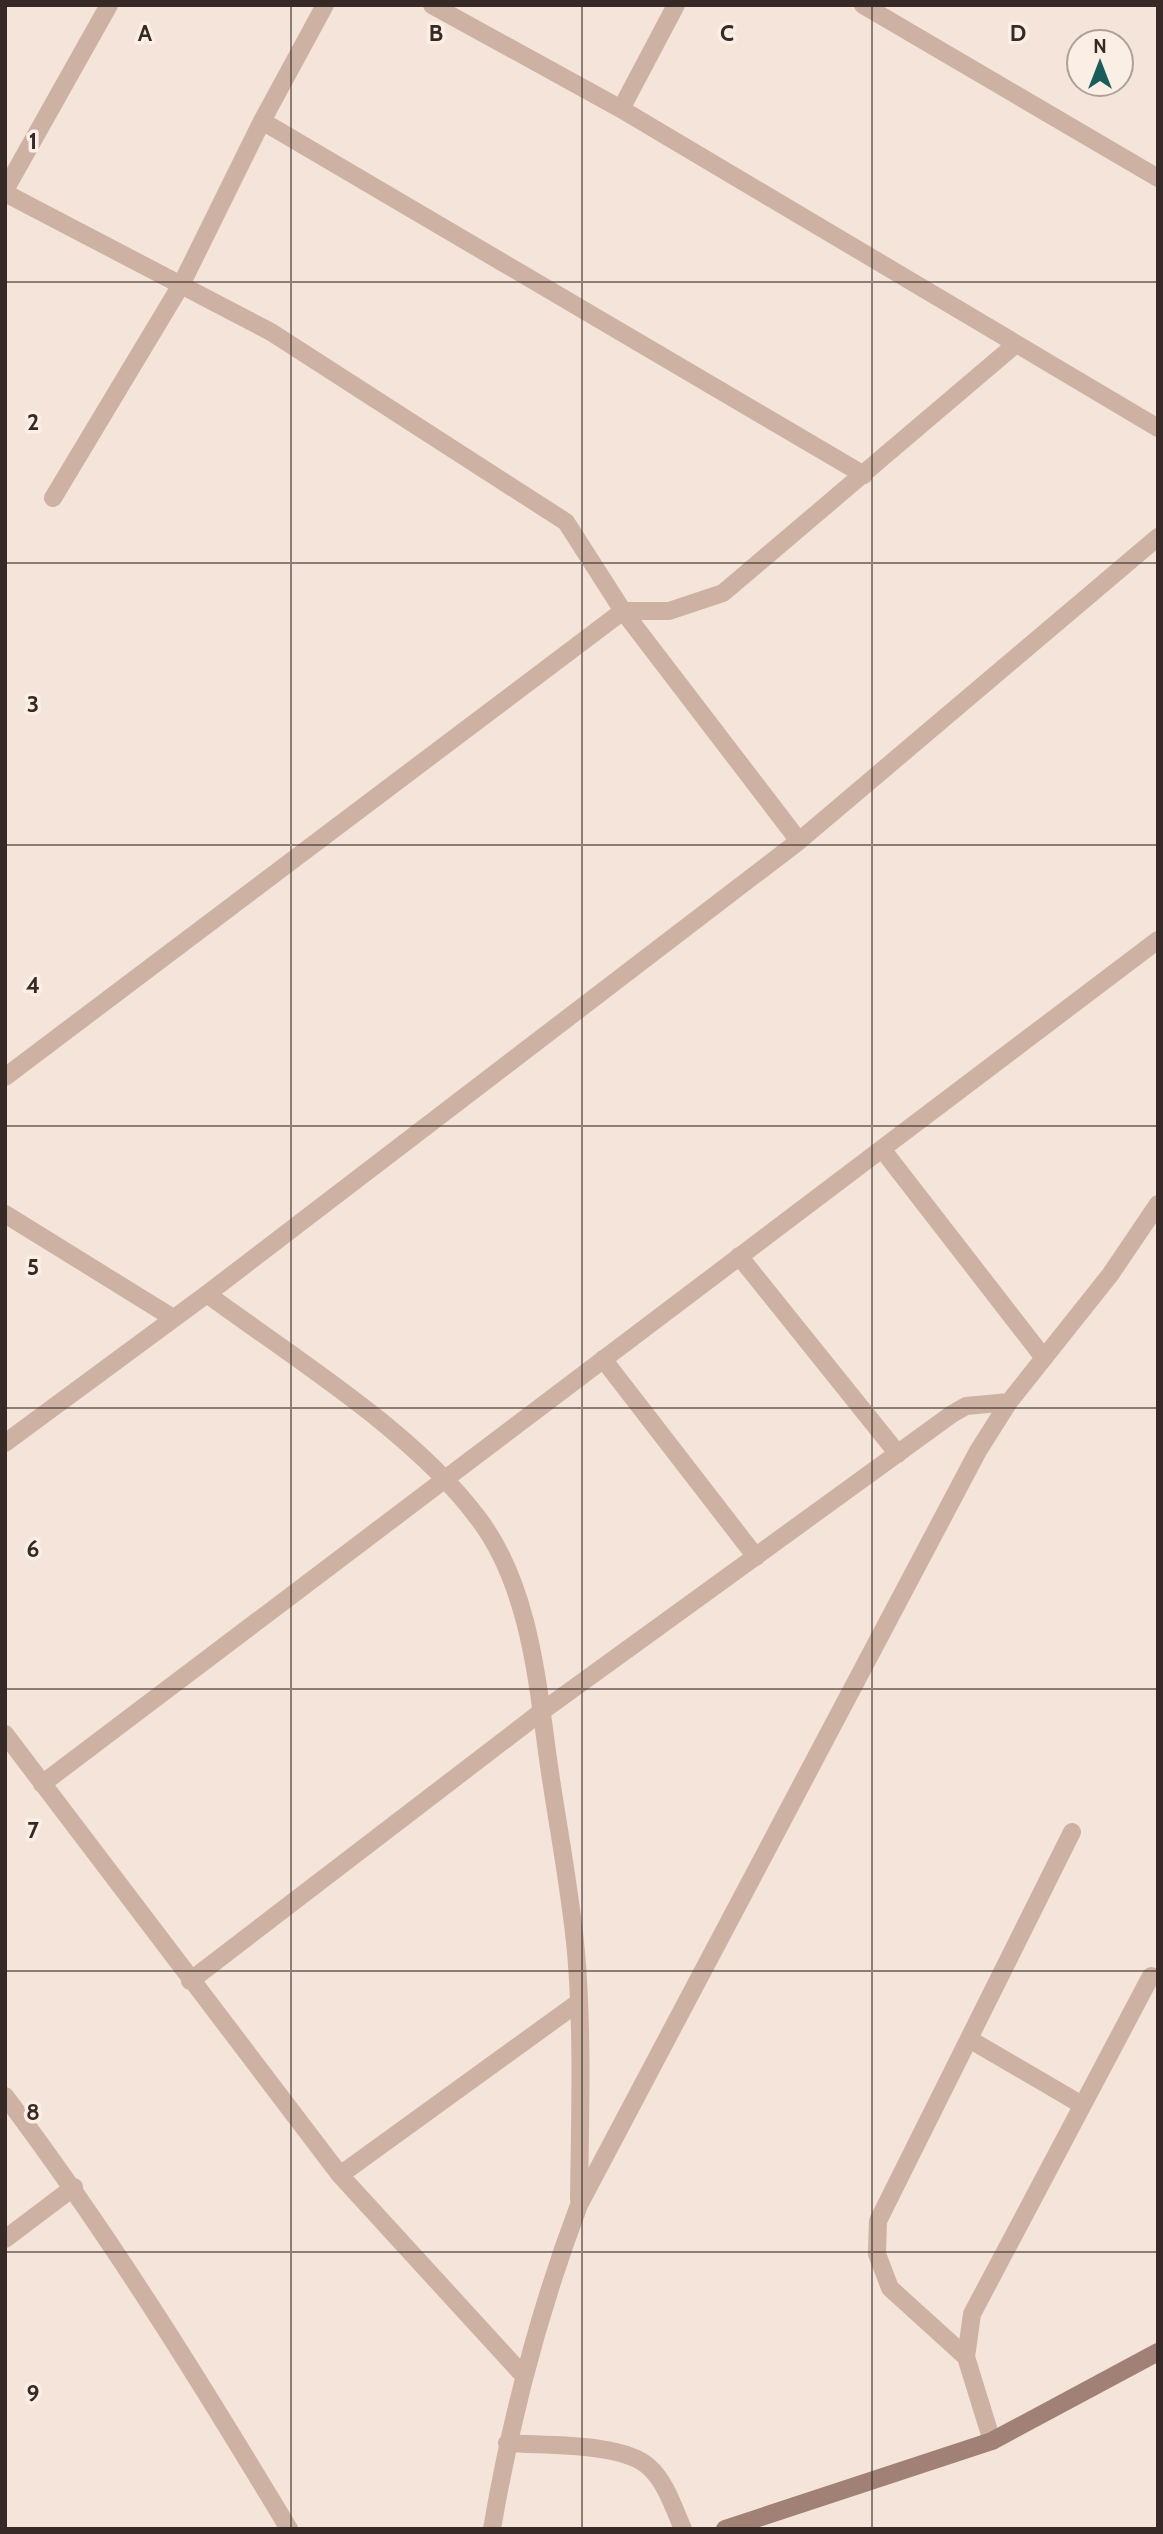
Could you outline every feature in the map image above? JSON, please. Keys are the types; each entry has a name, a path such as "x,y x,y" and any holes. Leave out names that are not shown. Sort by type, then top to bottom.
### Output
{"street":[{"path":"109,5 5,191 271,332 566,522 622,611 799,841"},
{"path":"53,498 181,285 262,121 325,5"},
{"path":"432,5 621,109 1158,428"},
{"path":"621,109 676,5"},
{"path":"863,5 1158,177"},
{"path":"262,121 864,475"},
{"path":"5,1077 622,611 669,611 723,593 1016,344"},
{"path":"5,1443 207,1294 799,841 1158,537"},
{"path":"42,1784 1158,940"},
{"path":"882,1149 1044,1358"},
{"path":"492,2529 507,2443 523,2375 540,2313 579,2205 978,1451 1009,1402 1110,1275 1158,1204"},
{"path":"5,1214 173,1318"},
{"path":"739,1256 898,1454"},
{"path":"207,1294 390,1429 446,1478 480,1520 509,1572 528,1636 576,1950 579,2002 579,2205"},
{"path":"603,1359 756,1557"},
{"path":"190,1982 541,1712 898,1454 966,1406 1009,1402"},
{"path":"5,1734 190,1982 340,2175 523,2375"},
{"path":"966,2357 891,2288 877,2254 878,2221 1072,1832"},
{"path":"992,2441 966,2357 972,2314 1151,1976"},
{"path":"340,2175 579,2002"},
{"path":"969,2039 1082,2105"},
{"path":"5,2096 74,2187 220,2414 289,2529"},
{"path":"5,2239 74,2187"},
{"path":"725,2529 992,2441 1158,2352"},
{"path":"507,2443 612,2451 633,2456 649,2467 660,2481 683,2529"}]}
